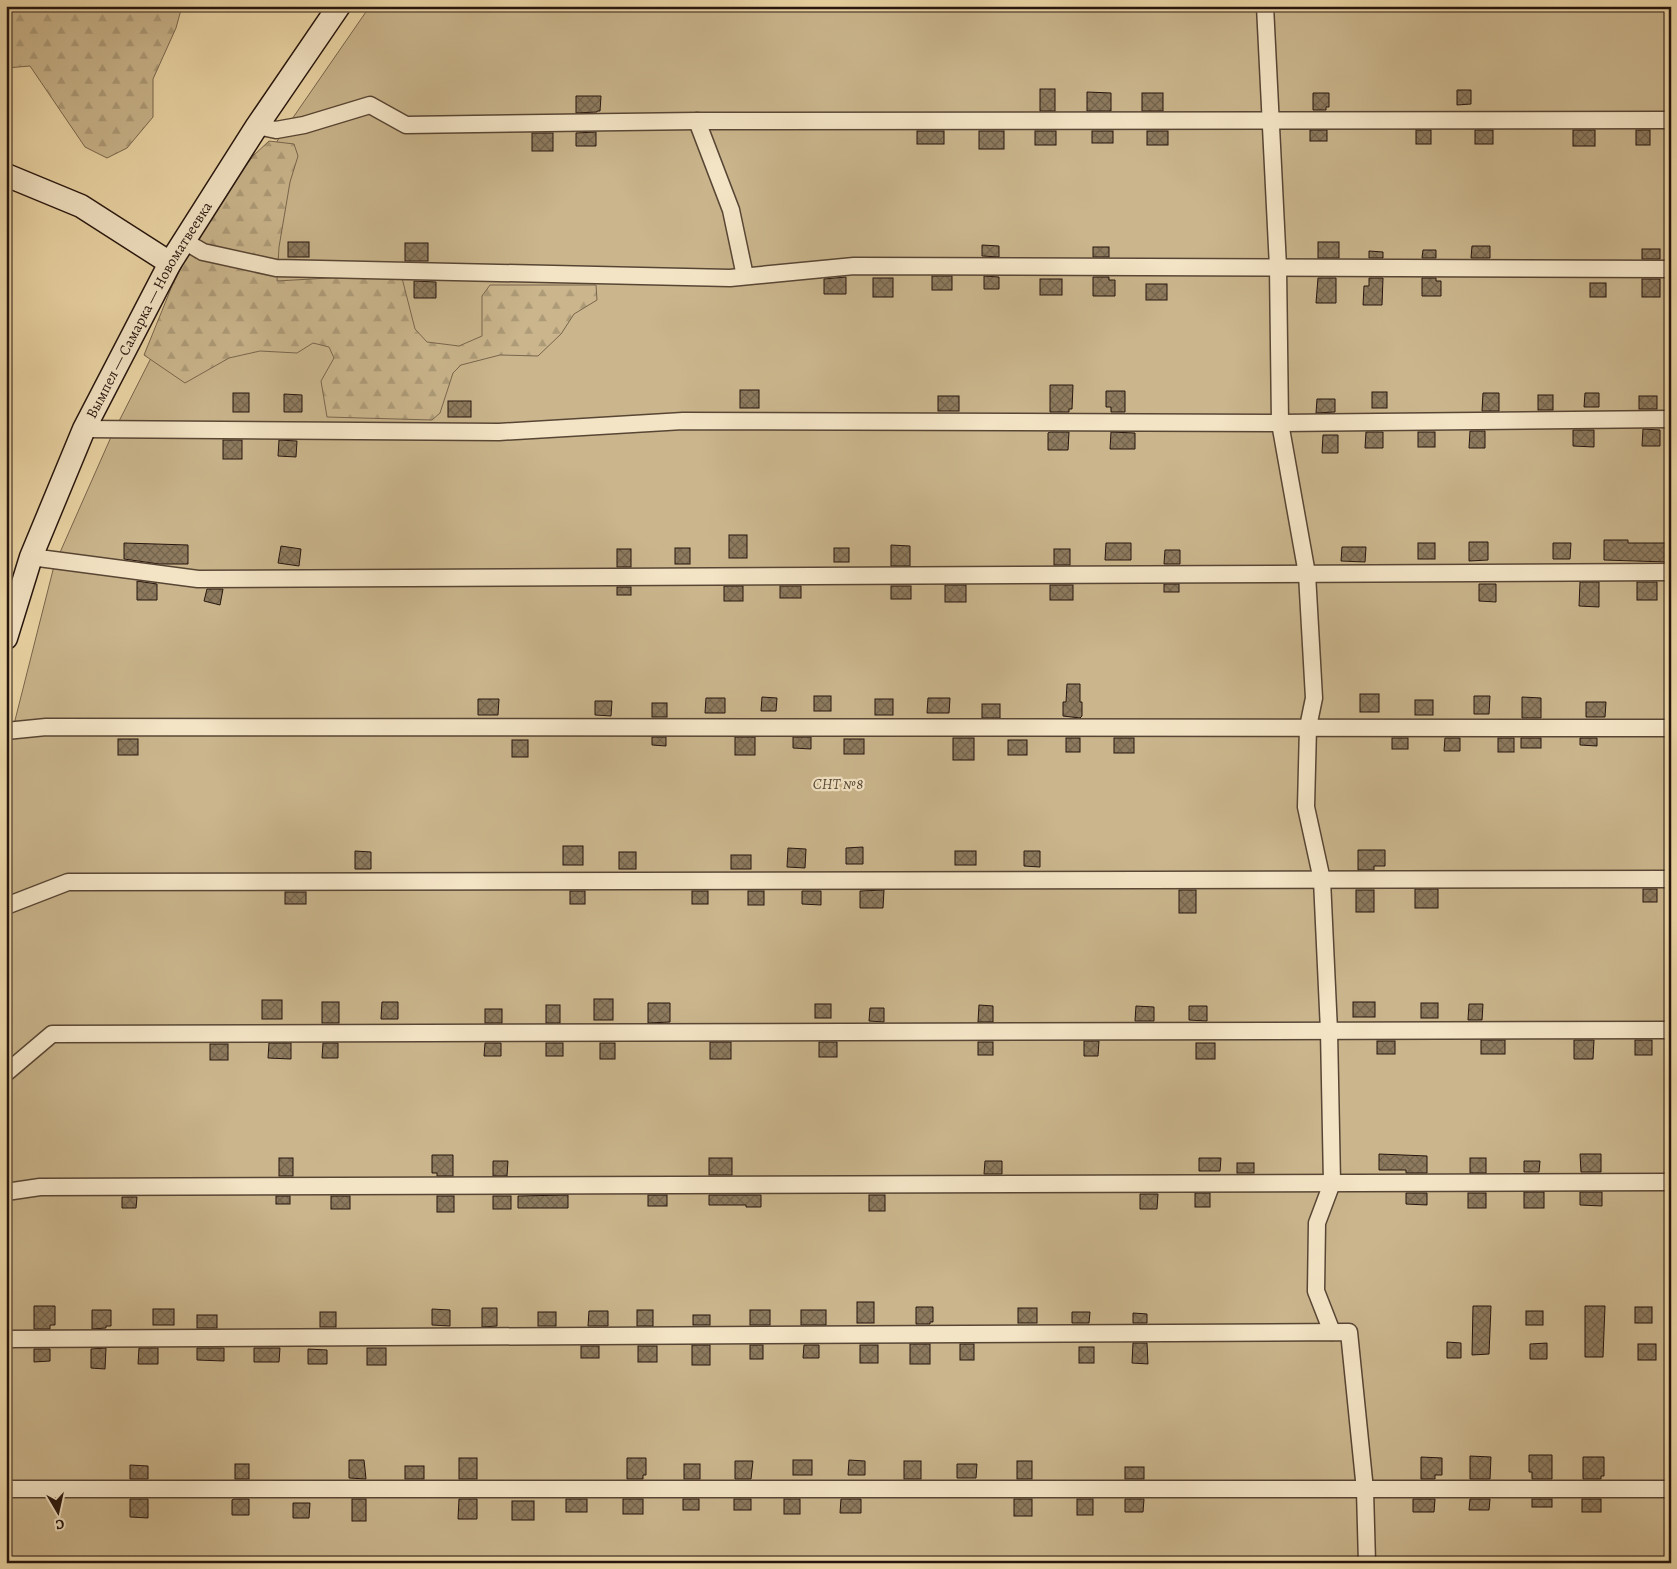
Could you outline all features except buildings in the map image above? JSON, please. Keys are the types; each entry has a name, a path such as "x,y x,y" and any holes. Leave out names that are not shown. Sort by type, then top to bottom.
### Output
{"main road":[{"name":"Вымпел — Самарка — Новоматвеевка","path":"6,638 31,557 84,429 170,262 257,126 339,6"},
{"path":"6,175 81,206 170,262"}],"street":[{"path":"1265,6 1278,267 1280,423 1307,574 1314,698 1308,727 1306,807 1322,880 1329,1031 1332,1183 1317,1223 1316,1291 1332,1332"},
{"path":"257,126 276,130 304,125 370,105 406,124 697,121 1671,120"},
{"path":"697,121 731,210 746,276"},
{"path":"184,241 203,252 276,268 730,278 854,266 1671,269"},
{"path":"84,429 499,432 683,421 1280,423 1671,419"},
{"path":"31,557 198,579 1671,572"},
{"path":"6,730 46,727 1671,728"},
{"path":"6,906 68,882 1671,879"},
{"path":"6,1073 52,1034 1671,1030"},
{"path":"6,1192 50,1187 1671,1182"},
{"path":"6,1339 1349,1332 1365,1490 1367,1563"},
{"path":"6,1488 1671,1489"}],"green space":[{"path":"6,6 182,6 176,28 153,79 153,117 127,148 107,158 85,147 30,66 6,68"},
{"name":"СНТ №8","path":"370,6 1671,6 1671,1563 6,1563 6,760 9,744 54,566 111,437 192,277 281,135"},
{"path":"269,141 294,144 298,156 290,182 279,247 277,281 346,277 402,278 415,329 427,342 459,346 482,336 482,296 490,285 596,285 597,300 574,314 561,334 538,356 500,355 461,365 453,373 440,413 432,420 327,417 321,381 334,358 329,347 313,343 297,353 260,351 229,358 185,383 144,355 172,286 206,218 254,155"}]}
